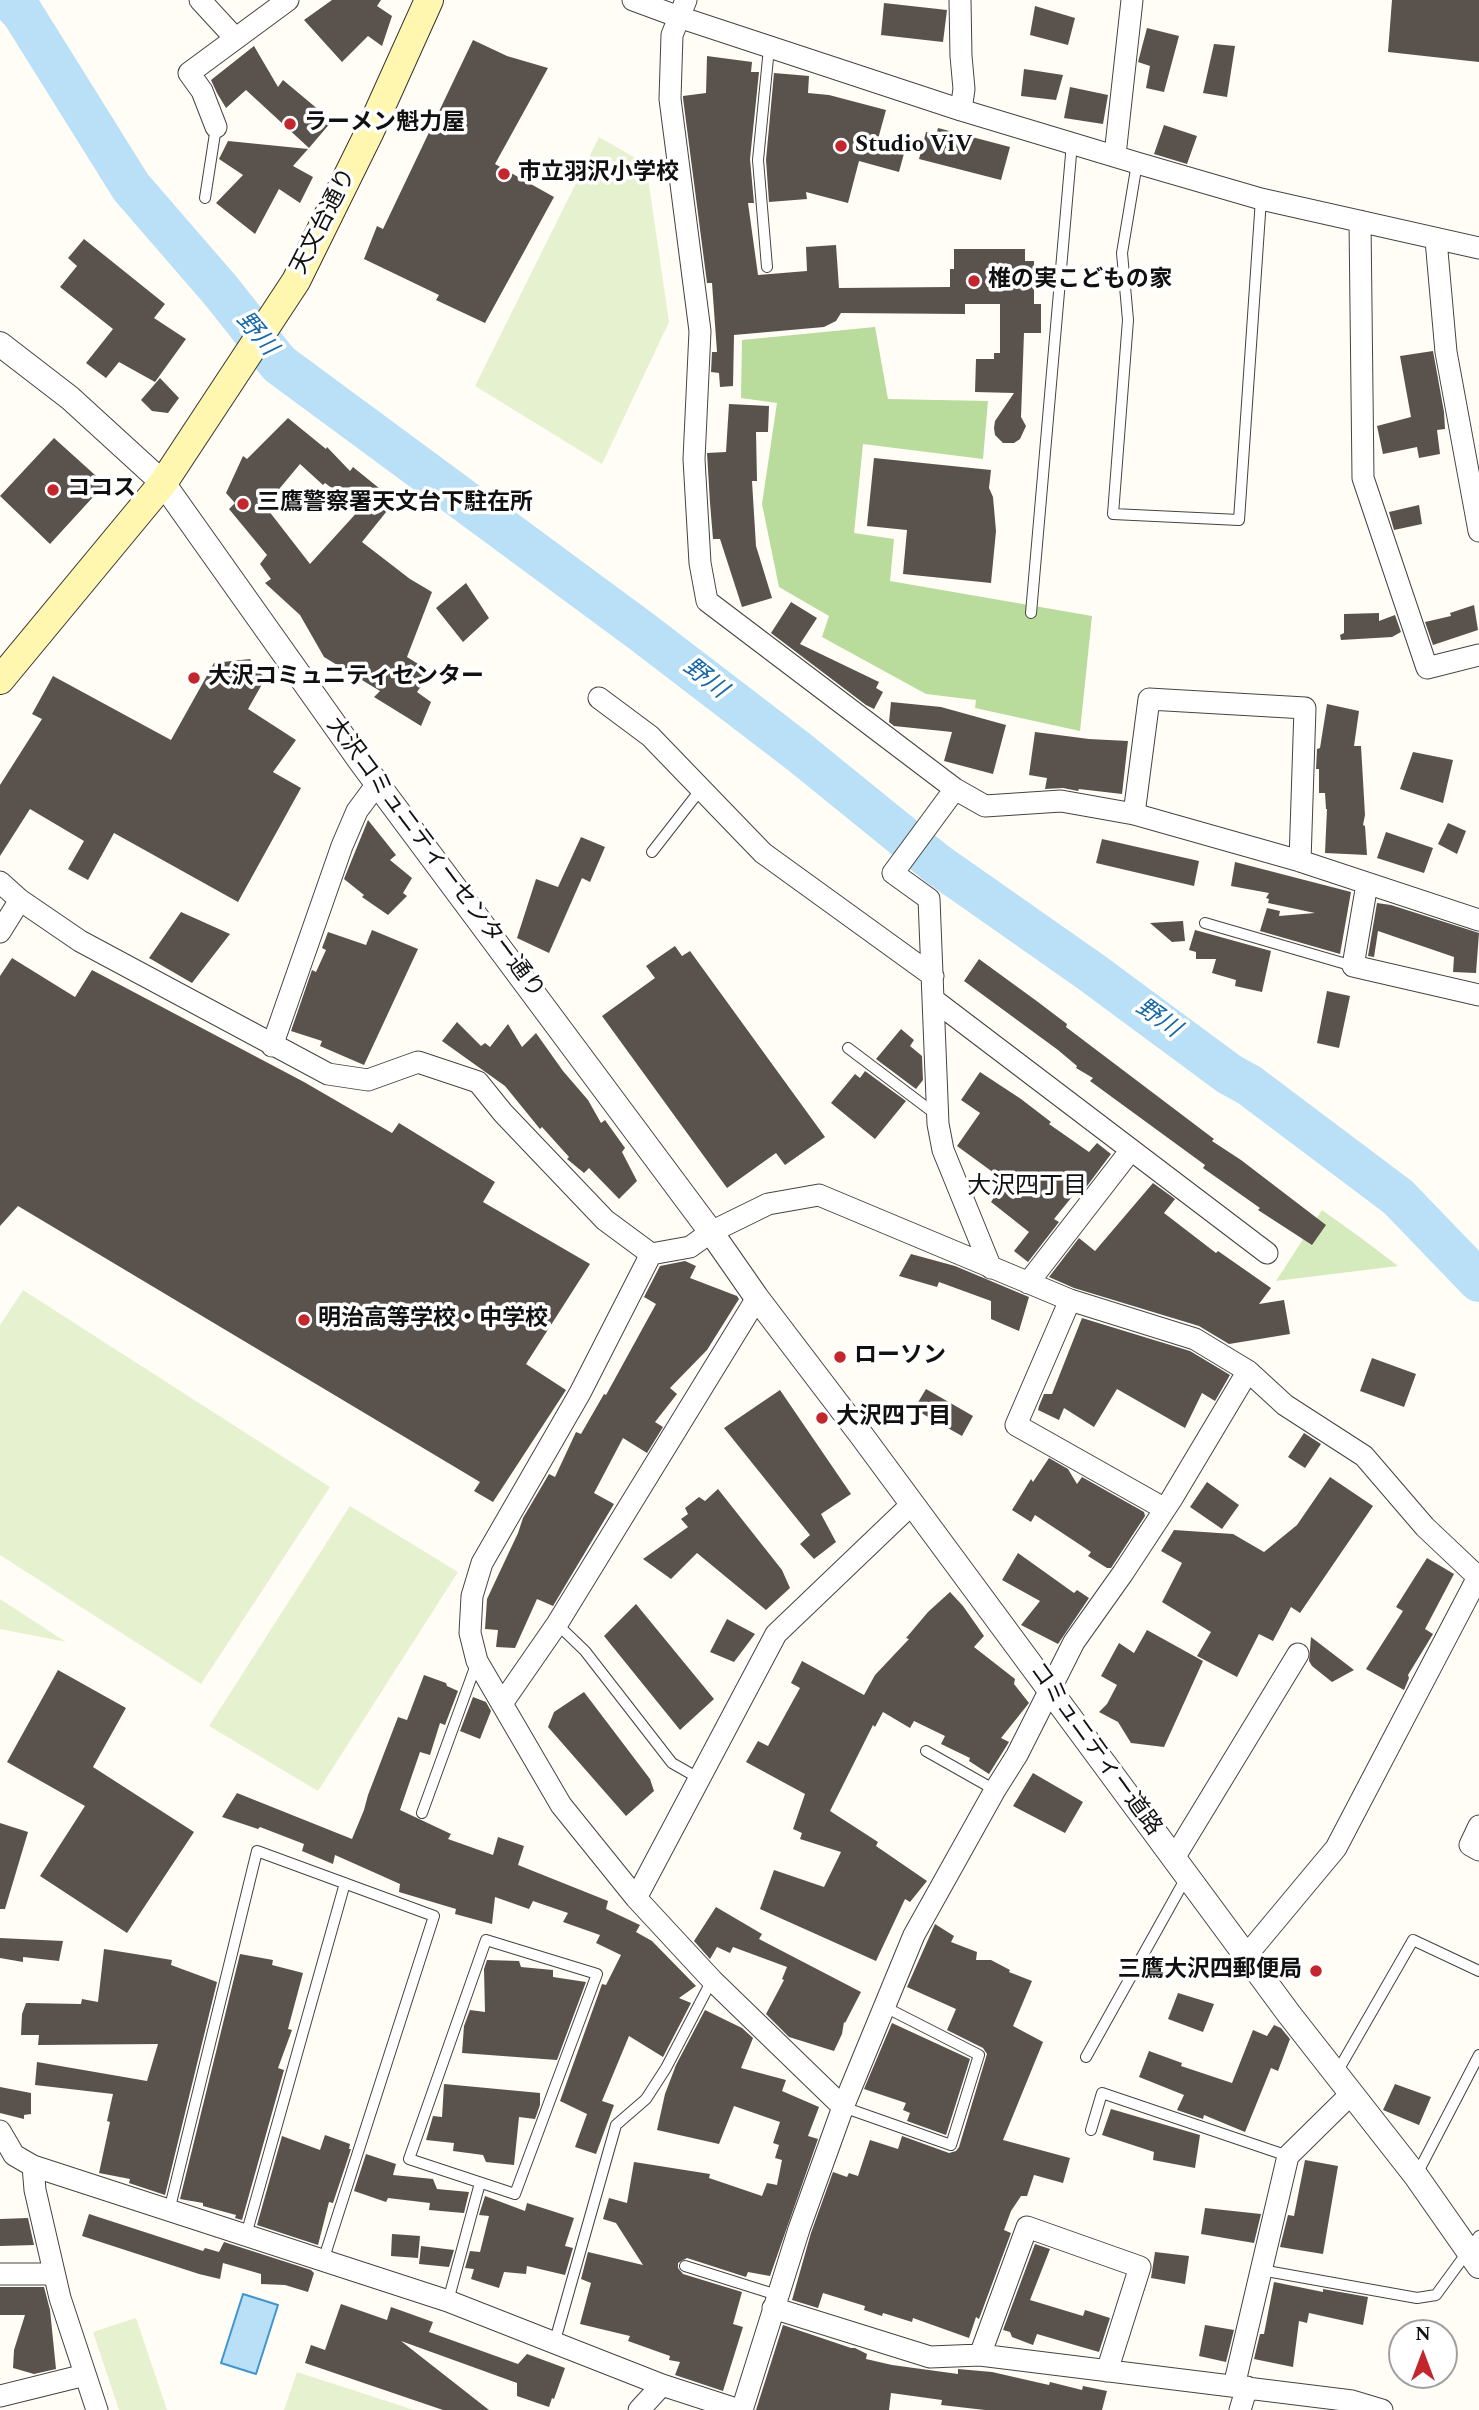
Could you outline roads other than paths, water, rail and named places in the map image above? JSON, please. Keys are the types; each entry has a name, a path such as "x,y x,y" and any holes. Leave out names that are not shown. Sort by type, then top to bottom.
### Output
{"main road":[{"name":"天文台通り","path":"163,483 289,290 370,131 429,0"},
{"path":"0,680 163,483"}],"street":[{"path":"200,0 235,38"},
{"path":"216,127 202,91 190,73 288,0"},
{"path":"633,0 682,9 769,48 1137,163 1261,199 1479,248"},
{"path":"960,0 964,89 961,110"},
{"path":"1115,155 1132,0"},
{"path":"682,9 673,35 670,99 700,331 694,460 700,563 707,601 954,791 985,806 1061,801 1134,814 1300,861 1422,899 1479,920"},
{"path":"1360,221 1363,478 1427,667 1479,655"},
{"path":"1436,240 1446,352 1479,531"},
{"name":"大沢コミュニティーセンター通り","path":"0,344 70,398 163,483 377,784 711,1232"},
{"path":"599,698 650,736 763,853 933,976"},
{"path":"1134,814 1149,699 1305,708 1300,861"},
{"path":"272,1046 342,846 357,811 377,784"},
{"path":"954,791 893,873 929,899 938,1116 943,1150 991,1268"},
{"path":"0,882 20,900 80,941 328,1074 368,1080 418,1062 478,1083 604,1220 651,1254 690,1247 711,1232 768,1204 819,1195 1070,1300 1195,1339 1248,1371 1285,1405 1364,1456 1425,1527 1478,1577 1336,1848 1246,1956"},
{"path":"1367,884 1353,966 1479,995"},
{"path":"0,932 20,900"},
{"path":"934,1000 1267,1253"},
{"path":"1028,1283 1131,1150"},
{"name":"コミュニティー道路","path":"711,1232 757,1298 1246,1956 1343,2085 1475,2251"},
{"path":"651,1254 580,1393 482,1563 472,1597 470,1633 477,1661 561,1805 636,1898 712,1980 843,2107"},
{"path":"503,1702 557,1624 757,1298"},
{"path":"1070,1300 1016,1425 1165,1508"},
{"path":"15,2159 448,2301 662,2385 741,2410 775,2302 843,2107 914,1935 1017,1755 1074,1642 1165,1508 1248,1371"},
{"path":"636,1898 776,1634 912,1504"},
{"path":"1180,1867 1298,1654"},
{"path":"1479,1826 1470,1845 1479,1850"},
{"path":"1240,2410 1240,2386 1261,2270 1288,2156 1343,2085"},
{"path":"0,2131 35,2190 67,2322 97,2410"},
{"path":"980,2355 1027,2227 1140,2267 1107,2371"},
{"path":"0,2274 54,2274"},
{"path":"775,2302 930,2357 980,2355 1352,2401 1382,2410"},
{"path":"0,2396 85,2375"},
{"path":"639,2410 662,2385"}],"lane":[{"path":"767,267 758,160 769,48"},
{"path":"205,198 216,127"},
{"path":"1031,613 1072,143"},
{"path":"1137,163 1122,253 1128,320 1113,514 1240,520 1261,199"},
{"path":"652,852 701,789"},
{"path":"1205,923 1353,966"},
{"path":"848,1048 938,1116"},
{"path":"557,1624 585,1651 672,1763 700,1779"},
{"path":"422,1813 477,1661"},
{"path":"926,1751 995,1790"},
{"path":"169,2211 257,1851 434,1916 323,2261"},
{"path":"1086,2057 1180,1867"},
{"path":"246,2235 345,1883"},
{"path":"486,1940 597,1974 515,2194 480,2183 409,2159 486,1940"},
{"path":"1343,2085 1413,1940 1479,1971"},
{"path":"554,2344 616,2125 646,2099 666,2068 712,1980"},
{"path":"843,2107 951,2145 979,2055 883,2006"},
{"path":"1416,2176 1479,2055"},
{"path":"1091,2130 1102,2093 1288,2156"},
{"path":"448,2301 480,2183"},
{"path":"1261,2270 1417,2298 1436,2295 1475,2251"},
{"path":"685,2266 775,2302"}],"water":[{"path":"243,2294 278,2305 256,2374 221,2363"}],"waterway":[{"name":"野川","path":"11,0 23,14 131,187 221,291 279,364 641,631 799,752 937,864 1091,972 1229,1074 1249,1085 1398,1197 1479,1281"}],"place":[{"name":"ラーメン魁力屋","path":"290,124"},
{"name":"Studio ViV","path":"841,146"},
{"name":"市立羽沢小学校","path":"504,174"},
{"name":"椎の実こどもの家","path":"974,281"},
{"name":"ココス","path":"53,490"},
{"name":"三鷹警察署天文台下駐在所","path":"243,504"},
{"name":"大沢コミュニティセンター","path":"194,678"},
{"name":"明治高等学校・中学校","path":"304,1320"},
{"name":"ローソン","path":"840,1357"},
{"name":"大沢四丁目","path":"822,1418"},
{"name":"三鷹大沢四郵便局","path":"1316,1971"}],"district":[{"name":"大沢四丁目","path":"1027,1188"}]}
